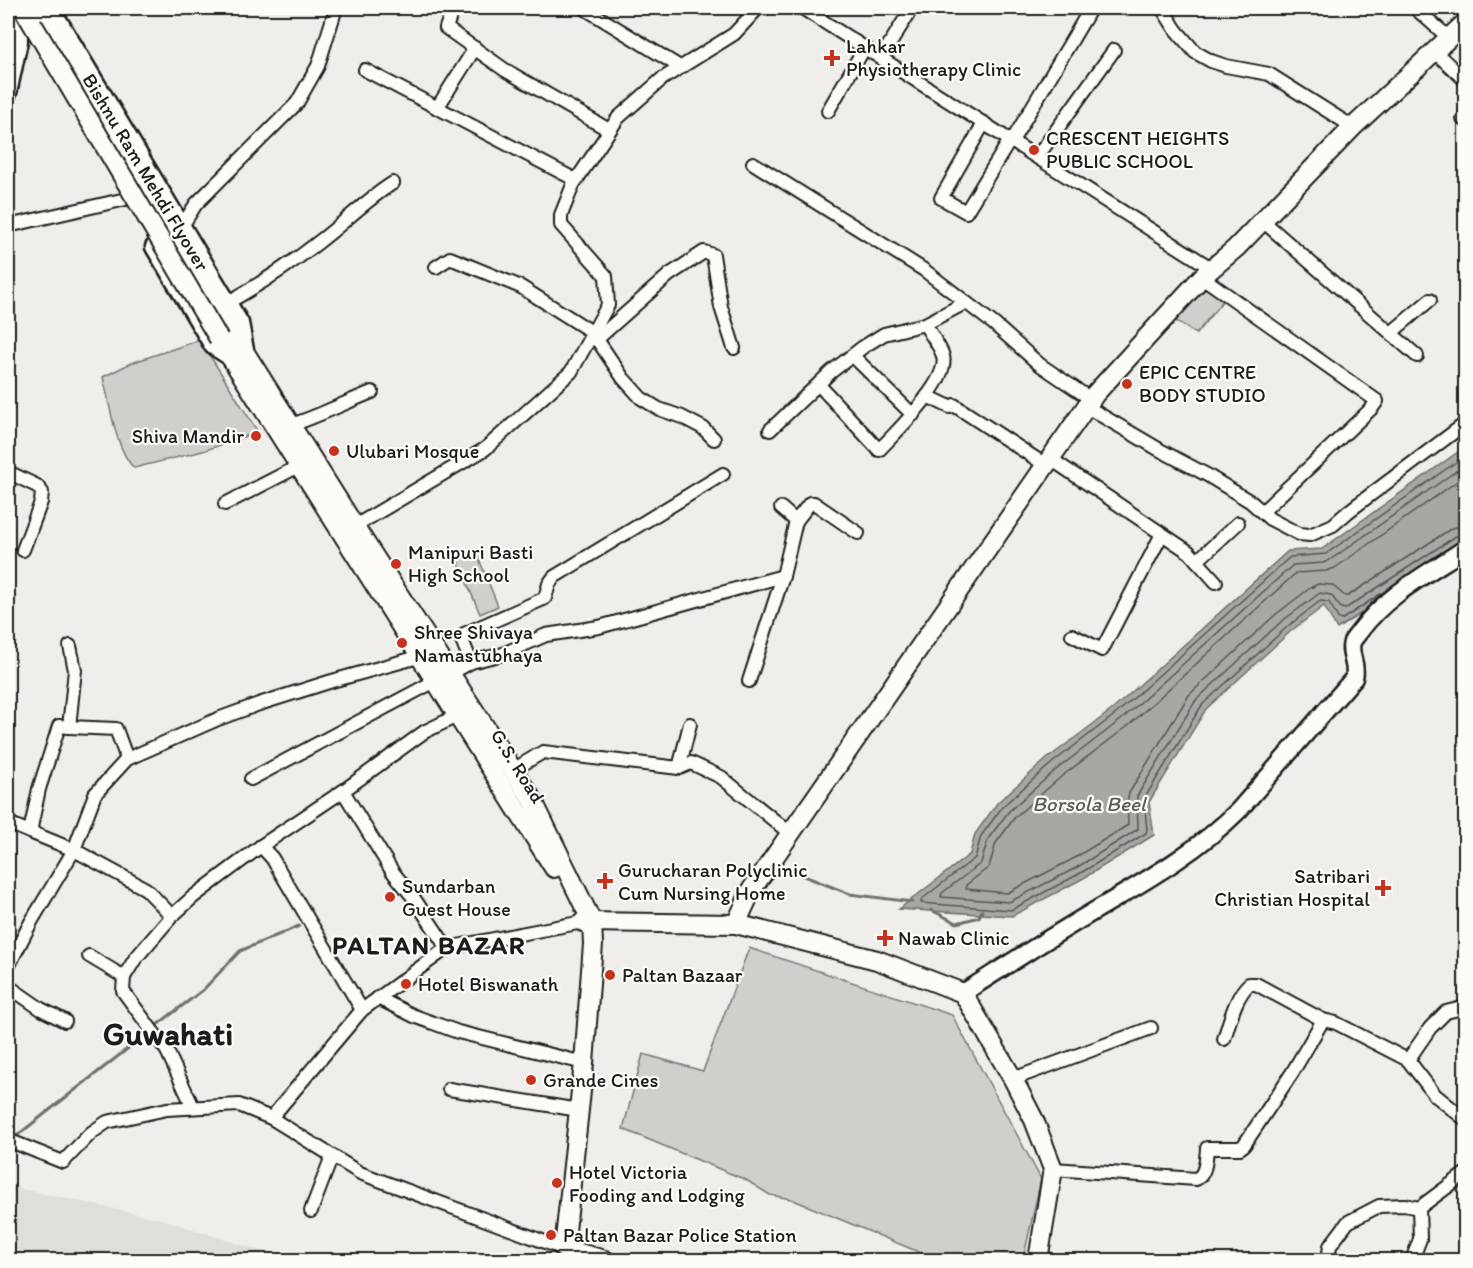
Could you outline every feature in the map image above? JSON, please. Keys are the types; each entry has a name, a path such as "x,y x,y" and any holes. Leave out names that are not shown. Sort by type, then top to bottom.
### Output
{"main road":[{"name":"Bishnu Ram Mehdi Flyover","path":"39,8 115,133 226,336"},
{"name":"Bishnu Ram Mehdi Flyover","path":"18,9 239,357"},
{"path":"736,924 752,889 1090,403 1207,273 1236,248 1353,127 1461,26"},
{"name":"G.S. Road","path":"239,357 291,425 348,530 422,656 443,677"},
{"name":"G.S. Road","path":"239,357 298,466 348,530 466,711 513,770 533,801 587,922 593,944 584,1063 564,1249"},
{"name":"G.S. Road","path":"466,711 587,922"},
{"path":"587,922 736,924 877,960 963,993 1013,1078 1034,1120 1053,1169 1038,1260"},
{"path":"564,1249 605,1260"}],"street":[{"path":"8,93 24,37 39,8"},
{"path":"18,9 24,37 126,199 213,346 239,357 240,323 51,8"},
{"path":"182,226 196,204 297,103 318,66 336,8"},
{"path":"453,8 446,28 506,70 609,130"},
{"path":"584,8 680,67"},
{"path":"348,530 484,449 571,372 594,336 608,305 606,276 561,225 561,215 576,180 618,118 662,79 734,34 758,8"},
{"path":"802,8 1037,157 1207,273 1377,401 1262,512"},
{"path":"882,58 912,8"},
{"path":"1162,8 1176,30 1196,52 1211,61 1226,66 1269,74 1353,127"},
{"path":"1415,8 1461,26"},
{"path":"984,123 941,198 966,212 1088,13"},
{"path":"828,111 865,47"},
{"path":"437,108 475,48"},
{"path":"1037,157 1114,50"},
{"path":"1434,51 1466,81"},
{"path":"365,70 576,180"},
{"path":"753,163 924,270 1090,403 1160,450 1251,502 1270,519 1299,534 1310,535 1333,525 1466,423"},
{"path":"227,303 320,242 364,203 393,183"},
{"path":"8,226 126,199"},
{"path":"1263,220 1418,356"},
{"path":"594,336 669,275 704,252 713,255 721,307 734,348"},
{"path":"436,267 450,258 521,287 594,336 623,378 641,398 659,409 682,417 702,428 714,439"},
{"path":"1391,333 1430,300"},
{"path":"770,430 831,372 863,347 884,334 925,324 965,303"},
{"path":"819,385 879,450 913,416 943,368 943,357 925,324"},
{"path":"853,356 913,416"},
{"path":"291,425 372,392"},
{"path":"927,396 950,407 954,405 971,414 989,429 1049,463 1162,534 1189,552 1216,582"},
{"path":"225,504 298,466"},
{"path":"8,472 37,486 42,492 41,502 23,550"},
{"path":"471,662 462,640 464,634 545,598 549,584 554,577 723,474"},
{"path":"749,681 783,576 796,521 810,503 814,503 858,533"},
{"path":"781,508 796,521"},
{"path":"1197,561 1238,523"},
{"path":"1072,635 1102,650 1162,534"},
{"path":"963,993 1078,921 1141,885 1219,830 1354,678 1356,669 1351,652 1353,641 1371,616 1389,599 1466,548"},
{"path":"251,779 471,662 503,654 546,635 598,627 783,576"},
{"path":"69,727 75,670 70,646"},
{"path":"8,967 31,922 74,850 95,794 127,759 218,719 259,704 422,656"},
{"path":"193,1107 167,1051 123,991 124,977 135,959 172,916 193,897 261,846 343,791 424,732 466,711"},
{"path":"678,768 690,724"},
{"path":"30,832 39,789 59,726 116,729 127,759"},
{"path":"513,770 543,752 678,768 691,763 721,777 791,834"},
{"path":"343,791 392,871 447,948"},
{"path":"8,823 74,850 146,889 172,916"},
{"path":"261,846 272,858 362,1010"},
{"path":"271,1119 362,1010 447,948 587,922"},
{"path":"89,956 124,977"},
{"path":"1224,1039 1245,988 1249,984 1256,984 1323,1020 1336,1023 1408,1060 1435,1095 1466,1120"},
{"path":"8,986 41,1009 65,1021"},
{"path":"378,998 414,1016 458,1032 584,1063"},
{"path":"1408,1060 1430,1028 1446,1012 1466,1006"},
{"path":"1053,1169 1200,1178 1208,1148 1240,1148 1244,1145 1323,1020"},
{"path":"1013,1078 1151,1028"},
{"path":"449,1089 579,1110"},
{"path":"11,1142 63,1162 91,1133 107,1122 167,1109 239,1105 271,1119 360,1173 564,1249"},
{"path":"311,1211 332,1156"},
{"path":"1328,1260 1330,1246 1348,1222 1379,1206 1404,1205 1419,1208 1466,1173"},
{"path":"1412,1260 1420,1239 1419,1208"}],"shaded area":[{"path":"1201,281 1225,298 1196,334 1170,317"},
{"path":"200,340 258,432 203,451 134,468 122,450 103,377 131,363"},
{"path":"475,549 498,606 480,614 456,557"},
{"path":"749,948 952,1015 1041,1179 1023,1260 938,1260 791,1199 770,1195 746,1180 623,1129 643,1054 703,1071"},
{"path":"8,1186 161,1219 290,1260 8,1260"}],"water":[{"name":"Borsola Beel","path":"1465,447 1465,546 1337,629 1324,606 1291,631 1206,709 1149,802 1154,835 1082,879 1012,916 899,909 970,854 975,834 998,802 1048,758 1113,709 1288,551 1322,549"}],"waterway":[{"path":"786,869 850,894 912,902"},
{"path":"931,910 957,923 979,917 982,911"},
{"path":"157,1025 203,990 240,951 299,926"},
{"path":"14,1138 145,1035"}],"place":[{"name":"Lahkar Physiotherapy Clinic","path":"832,58"},
{"name":"CRESCENT HEIGHTS PUBLIC SCHOOL","path":"1034,150"},
{"name":"EPIC CENTRE BODY STUDIO","path":"1127,384"},
{"name":"Shiva Mandir","path":"256,436"},
{"name":"Ulubari Mosque","path":"334,451"},
{"name":"Manipuri Basti High School","path":"396,564"},
{"name":"Shree Shivaya Namastubhaya","path":"402,643"},
{"name":"Gurucharan Polyclinic Cum Nursing Home","path":"605,881"},
{"name":"Satribari Christian Hospital","path":"1383,888"},
{"name":"Sundarban Guest House","path":"390,897"},
{"name":"Nawab Clinic","path":"885,938"},
{"name":"Paltan Bazaar","path":"610,975"},
{"name":"Hotel Biswanath","path":"406,984"},
{"name":"Grande Cines","path":"531,1080"},
{"name":"Hotel Victoria Fooding and Lodging","path":"557,1183"},
{"name":"Paltan Bazar Police Station","path":"551,1235"}],"district":[{"name":"PALTAN BAZAR","path":"429,945"},
{"name":"Guwahati","path":"168,1034"}]}
